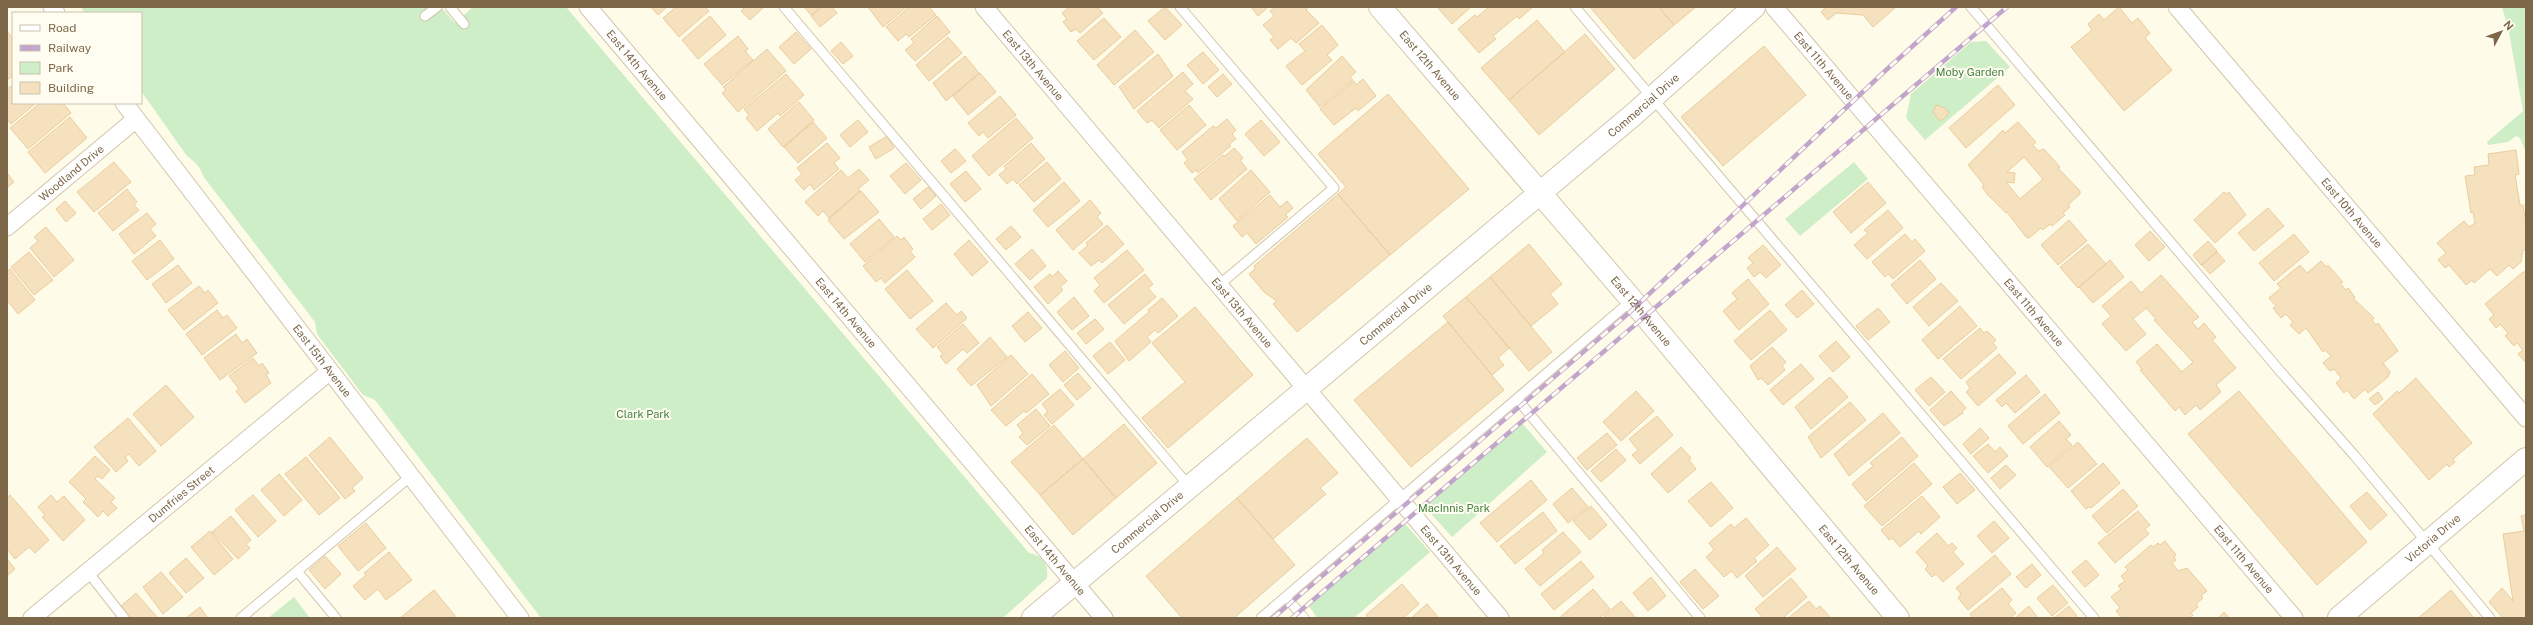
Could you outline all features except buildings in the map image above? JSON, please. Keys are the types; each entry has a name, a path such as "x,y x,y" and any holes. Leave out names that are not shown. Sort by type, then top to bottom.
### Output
{"street":[{"name":"East 14th Avenue","path":"588,7 1104,618"},
{"name":"East 13th Avenue","path":"984,7 1500,618"},
{"name":"East 12th Avenue","path":"1380,7 1632,300 1898,618"},
{"name":"Commercial Drive","path":"1033,618 1652,98 1754,7"},
{"name":"East 11th Avenue","path":"1774,7 2294,618"},
{"name":"East 10th Avenue","path":"2177,7 2526,418"},
{"name":"East 15th Avenue","path":"125,104 520,618"},
{"name":"Woodland Drive","path":"7,227 136,119"},
{"name":"Dumfries Street","path":"32,618 330,371"},
{"name":"Victoria Drive","path":"2339,618 2526,459"}],"lane":[{"path":"425,16 437,7"},
{"path":"450,7 464,24"},
{"path":"784,7 1189,486"},
{"path":"1180,7 1334,188 1219,285"},
{"path":"1575,7 2094,618"},
{"path":"1971,7 2280,371 2370,473 2427,544 2490,618"},
{"path":"1261,618 1632,300"},
{"path":"1517,399 1700,618"},
{"path":"241,618 411,476"},
{"path":"297,571 336,618"},
{"path":"88,572 124,618"},
{"path":"1286,597 1304,618"}],"green space":[{"name":"Clark Park","path":"81,7 441,7 455,23 473,7 566,7 1029,553 1038,556 1044,561 1047,568 1047,578 1003,618 541,618 375,400 363,395 317,334 315,322 203,176 199,167 187,156 142,92 142,12 84,12"},
{"path":"2502,7 2526,7 2526,152 2520,138 2516,136 2508,142 2488,145 2487,142 2523,111 2508,27"},
{"name":"Moby Garden","path":"1986,41 2010,67 1925,140 1906,118 1911,94 1971,42"},
{"path":"1854,162 1868,179 1800,236 1785,219"},
{"name":"MacInnis Park","path":"1522,423 1547,452 1452,537 1425,507"},
{"name":"MacInnis Park","path":"1405,524 1430,552 1354,618 1317,618 1309,606"},
{"path":"294,597 310,618 268,618"}],"railway":[{"path":"1273,618 1630,312 1885,71 1956,7"},
{"path":"1292,618 2007,7"}]}
